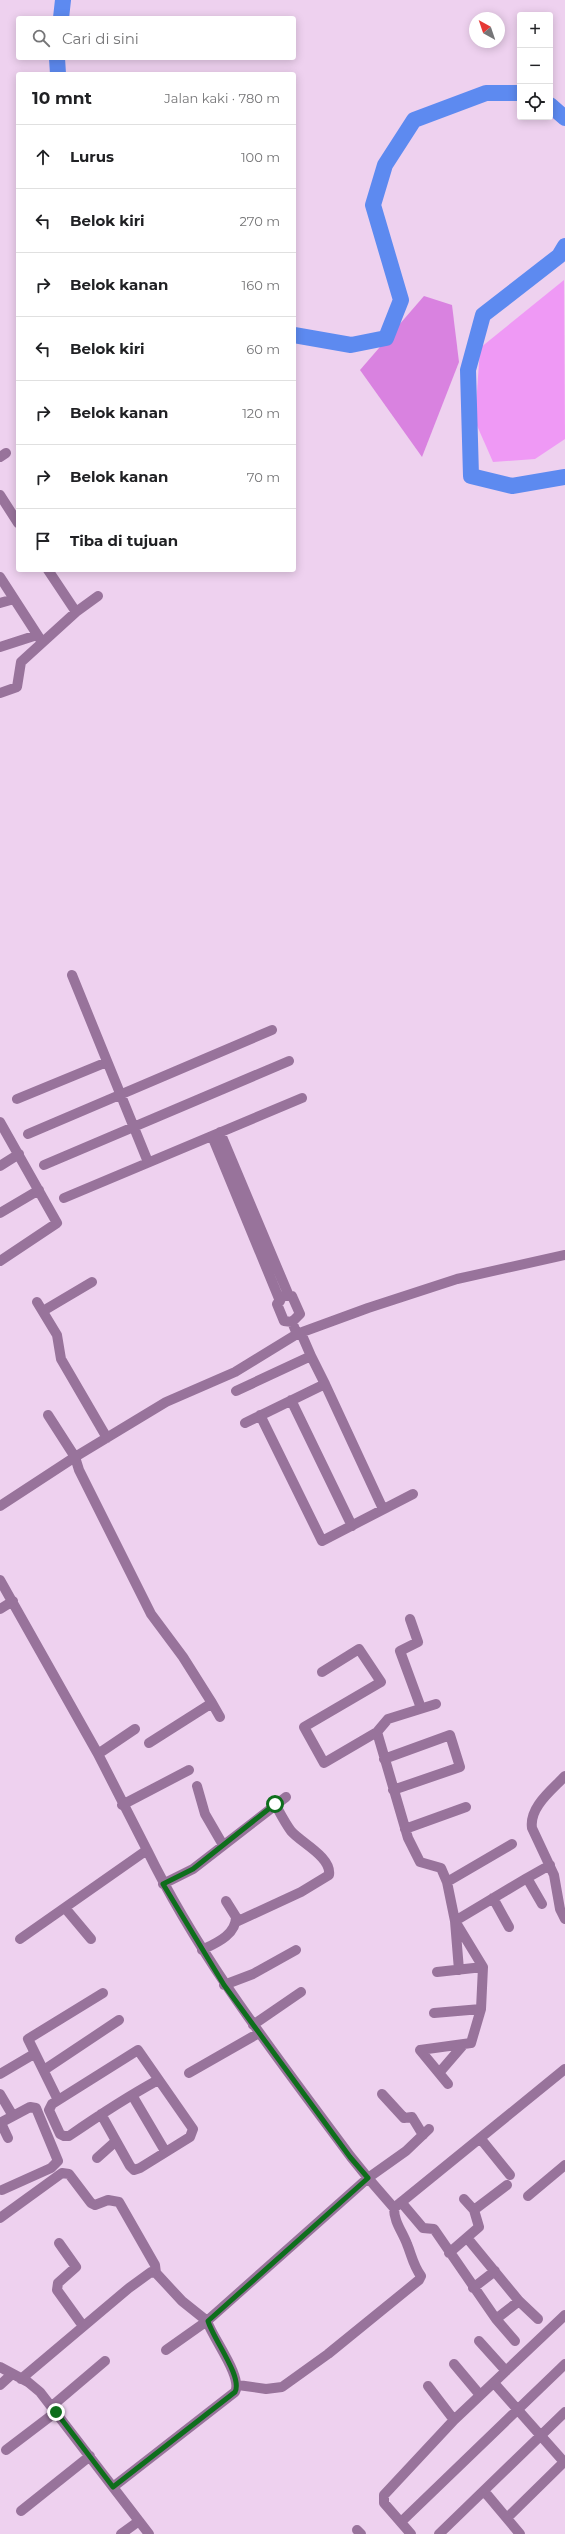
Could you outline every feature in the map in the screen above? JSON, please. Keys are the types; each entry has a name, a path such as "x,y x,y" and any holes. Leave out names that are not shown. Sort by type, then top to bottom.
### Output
{"street":[{"path":"0,495 16,520"},
{"path":"49,572 76,612"},
{"path":"0,576 39,639"},
{"path":"0,693 17,687 21,662 39,639 98,596"},
{"path":"0,604 14,599"},
{"path":"0,647 39,639"},
{"path":"72,975 148,1162"},
{"path":"28,1134 272,1030"},
{"path":"44,1165 289,1061"},
{"path":"18,1099 107,1062"},
{"path":"64,1198 302,1098"},
{"path":"0,1122 57,1221 57,1226 0,1261"},
{"path":"216,1134 246,1206 289,1296 292,1296 300,1314 292,1322"},
{"path":"0,1166 19,1154"},
{"path":"0,1214 39,1190"},
{"path":"246,1206 280,1301"},
{"path":"0,1506 75,1457 166,1402 235,1372 299,1334 368,1308 457,1280 565,1255"},
{"path":"92,1282 40,1307 57,1335 58,1352 61,1359 108,1438"},
{"path":"289,1296 283,1296 277,1304 284,1321 292,1322"},
{"path":"292,1322 325,1384 383,1509"},
{"path":"236,1391 311,1356"},
{"path":"245,1423 325,1384"},
{"path":"291,1400 352,1526"},
{"path":"48,1415 75,1457 79,1470 147,1607 220,1717"},
{"path":"260,1415 322,1541 413,1494"},
{"path":"0,1580 98,1754 122,1805 147,1850 163,1884 224,1985 368,2178 423,2228 434,2229 473,2288 496,2319 515,2341"},
{"path":"0,1609 12,1601"},
{"path":"410,1619 418,1642 400,1651 421,1708"},
{"path":"322,1672 359,1649 381,1682 304,1727 324,1763 377,1732 388,1719 436,1704"},
{"path":"149,1744 212,1703"},
{"path":"98,1754 135,1729"},
{"path":"377,1732 405,1829 420,1862 441,1868 447,1882 455,1921 459,1970"},
{"path":"384,1759 450,1735 460,1767 393,1790"},
{"path":"122,1805 189,1770"},
{"path":"565,1776 536,1808 531,1821 535,1836 561,1889 560,1909 565,1919"},
{"path":"197,1786 205,1814 223,1845"},
{"path":"163,1884 193,1869 286,1797"},
{"path":"202,1950 225,1936 236,1922 301,1892 329,1875 322,1858 311,1845 292,1832 275,1804"},
{"path":"405,1829 466,1807"},
{"path":"447,1882 512,1844"},
{"path":"20,1939 147,1850"},
{"path":"455,1921 550,1865"},
{"path":"527,1878 542,1904"},
{"path":"493,1898 509,1927"},
{"path":"226,1901 232,1909 236,1922"},
{"path":"65,1908 91,1939"},
{"path":"448,2084 420,2050 471,2043 481,2009 483,1967 455,1921"},
{"path":"224,1985 253,1974 296,1950"},
{"path":"437,1972 483,1967"},
{"path":"189,2073 256,2029 301,1992"},
{"path":"58,2100 44,2070 34,2054 29,2038 103,1993"},
{"path":"434,2013 481,2009"},
{"path":"44,2070 119,2020"},
{"path":"439,2073 464,2044"},
{"path":"101,2114 130,2166 134,2170 190,2137 192,2129 138,2050 52,2104 49,2110 64,2136 69,2136 101,2114 158,2080"},
{"path":"0,2074 34,2054"},
{"path":"238,2384 266,2389 282,2387 328,2354 419,2280 421,2276 410,2257 407,2244 394,2218 398,2205 565,2069"},
{"path":"0,2094 13,2116"},
{"path":"166,2350 208,2321 368,2178 394,2161 426,2132 412,2118 404,2118 382,2094"},
{"path":"132,2095 165,2151"},
{"path":"2,2190 51,2168 58,2161 36,2108 30,2107 1,2123 8,2138"},
{"path":"474,2210 508,2180 480,2138"},
{"path":"97,2158 116,2141"},
{"path":"528,2196 565,2165"},
{"path":"0,2218 62,2173 69,2174 91,2203 95,2205 108,2200 119,2202 155,2266 156,2273 182,2301 208,2321 238,2384 235,2392 113,2487"},
{"path":"449,2253 468,2239 479,2227 474,2210 464,2199"},
{"path":"468,2239 519,2301 538,2319"},
{"path":"60,2243 76,2267 58,2283 57,2290 83,2326"},
{"path":"473,2288 495,2271"},
{"path":"0,2385 17,2377 149,2273 156,2273"},
{"path":"496,2319 519,2301"},
{"path":"411,2534 384,2503 383,2498 454,2420 565,2315"},
{"path":"479,2341 506,2371"},
{"path":"6,2450 54,2409 104,2361"},
{"path":"454,2364 480,2395"},
{"path":"401,2522 565,2364"},
{"path":"0,2367 40,2392 150,2534"},
{"path":"494,2382 565,2462 507,2518"},
{"path":"428,2386 454,2420"},
{"path":"439,2534 542,2436 565,2412"},
{"path":"21,2511 90,2456"},
{"path":"484,2491 507,2518 517,2533"},
{"path":"121,2534 139,2521"}],"shaded area":[{"path":"564,280 565,439 535,459 493,462 475,421 480,348"},
{"path":"424,296 452,305 459,362 422,457 360,370"}],"waterway":[{"path":"61,16 63,0"},
{"path":"57,60 58,72"},
{"path":"296,335 351,345 386,338 401,300 373,205 385,165 414,120 486,93 517,93"},
{"path":"553,108 565,118"},
{"path":"565,246 559,256 483,315 468,370 471,476 512,486 565,477"}],"route":[{"path":"56,2412 113,2487 235,2392 238,2384 237,2380 210,2330 208,2321 368,2178 350,2157 224,1985 163,1884 193,1869 275,1804"}]}
